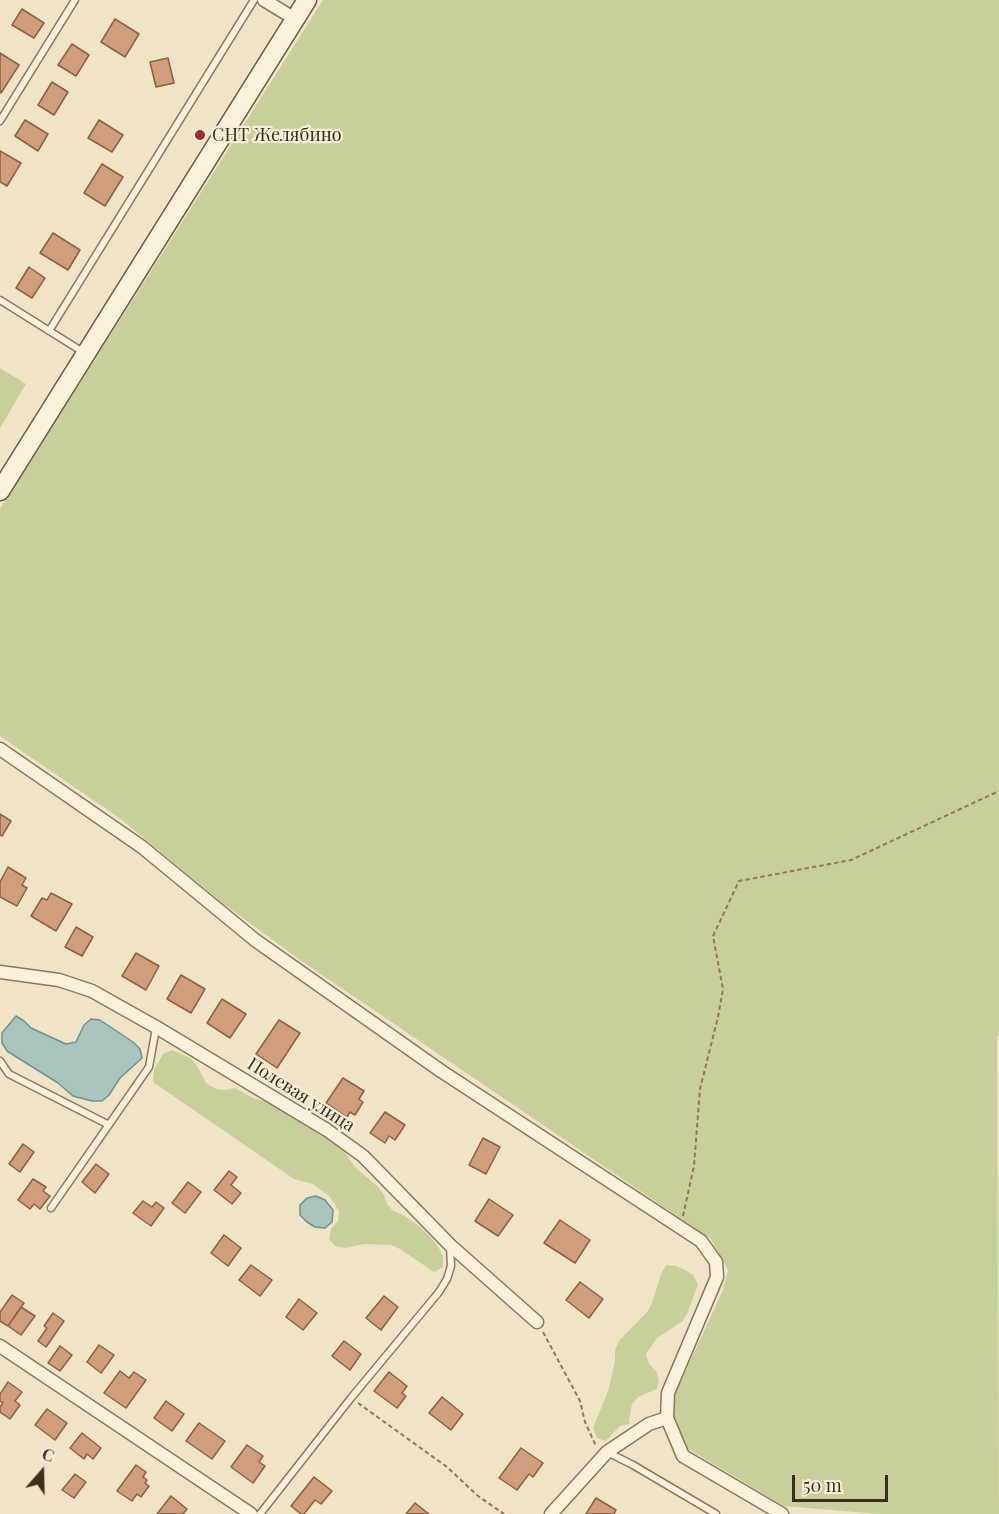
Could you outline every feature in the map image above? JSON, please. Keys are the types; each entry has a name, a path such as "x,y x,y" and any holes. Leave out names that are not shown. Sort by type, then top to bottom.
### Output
{"street":[{"path":"264,0 295,19"},
{"path":"0,492 307,0"},
{"path":"0,749 142,847 255,940 441,1071 701,1241 716,1262 717,1277 668,1393 667,1418 683,1456 782,1514"},
{"name":"Полевая улица","path":"0,972 59,980 92,991 327,1130 363,1156 450,1245 537,1322"},
{"path":"0,1346 251,1514"},
{"path":"551,1514 607,1452 649,1424 667,1418"}],"lane":[{"path":"0,121 75,0"},
{"path":"49,331 254,0"},
{"path":"0,300 86,353"},
{"path":"51,1208 149,1067 156,1027"},
{"path":"0,1061 9,1074 109,1125"},
{"path":"260,1514 351,1398 440,1292 451,1266 450,1245"},
{"path":"607,1452 716,1514"}],"path":[{"path":"682,1219 694,1166 700,1089 723,989 714,936 739,881 852,860 999,791"},
{"path":"537,1322 580,1401 585,1422 595,1446 607,1452"},
{"path":"351,1398 447,1467 478,1496 504,1514"}],"green space":[{"path":"323,0 999,0 999,1036 997,1036 999,1514 879,1514 784,1506 685,1447 672,1418 676,1392 723,1290 728,1270 711,1239 300,960 221,902 122,820 0,736 0,509"},
{"path":"0,368 26,384 0,428"},
{"path":"172,1050 190,1058 206,1083 216,1089 235,1088 253,1098 272,1103 343,1150 355,1167 378,1187 393,1211 419,1226 433,1240 443,1257 443,1267 434,1272 391,1245 364,1244 345,1248 335,1246 329,1239 331,1229 338,1221 339,1211 329,1196 313,1184 294,1179 153,1082 154,1070 163,1054"},
{"path":"666,1265 685,1270 693,1275 698,1284 688,1312 683,1321 657,1338 646,1354 659,1380 657,1389 638,1397 632,1404 630,1424 620,1426 606,1441 597,1438 593,1428 608,1391 615,1361 615,1350 619,1341 647,1312"}],"water":[{"path":"16,1016 31,1028 66,1044 76,1042 84,1025 91,1019 100,1020 133,1042 140,1049 142,1058 120,1078 109,1095 102,1101 73,1096 58,1083 7,1051 2,1043 2,1033"},
{"path":"316,1196 325,1200 333,1210 332,1222 325,1228 315,1227 300,1215 300,1205 307,1198"}],"building":[{"path":"22,9 44,23 34,38 12,25"},
{"path":"115,19 139,34 125,57 101,42"},
{"path":"72,44 89,55 76,76 58,65"},
{"path":"0,53 19,65 1,93 0,92"},
{"path":"168,58 174,83 156,87 150,62"},
{"path":"52,82 68,92 54,115 38,105"},
{"path":"25,120 48,134 38,151 15,136"},
{"path":"99,120 123,135 112,152 88,138"},
{"path":"0,151 21,163 7,186 0,182"},
{"path":"102,164 123,177 105,206 84,193"},
{"path":"53,233 80,250 68,270 40,253"},
{"path":"29,267 45,278 32,298 16,288"},
{"path":"0,814 11,821 2,836 0,835"},
{"path":"8,867 26,878 22,885 27,888 17,906 0,897 0,882"},
{"path":"51,893 72,904 56,931 31,916 42,898 47,900"},
{"path":"76,927 93,937 82,956 65,947"},
{"path":"136,953 159,966 146,990 122,976"},
{"path":"181,975 205,989 191,1013 167,999"},
{"path":"222,999 246,1014 230,1038 207,1023"},
{"path":"279,1020 300,1033 277,1068 256,1054"},
{"path":"343,1078 364,1091 359,1099 363,1102 355,1115 350,1112 347,1117 326,1103"},
{"path":"385,1112 405,1125 395,1140 389,1136 385,1143 370,1133"},
{"path":"483,1138 500,1147 486,1174 469,1165"},
{"path":"23,1144 34,1152 20,1172 9,1164"},
{"path":"96,1164 109,1174 95,1193 82,1182"},
{"path":"229,1171 237,1177 231,1185 241,1193 232,1204 214,1190"},
{"path":"33,1179 46,1187 43,1191 50,1196 40,1209 34,1204 30,1209 18,1200"},
{"path":"188,1182 201,1192 185,1213 172,1203"},
{"path":"489,1199 513,1215 498,1236 475,1221"},
{"path":"143,1201 152,1207 156,1202 164,1208 151,1226 133,1213"},
{"path":"560,1220 590,1240 575,1263 544,1243"},
{"path":"224,1235 241,1248 228,1266 211,1253"},
{"path":"251,1265 272,1280 260,1296 239,1280"},
{"path":"580,1282 603,1299 589,1318 566,1300"},
{"path":"12,1295 24,1303 8,1326 0,1321 0,1312"},
{"path":"384,1296 398,1307 381,1330 366,1318"},
{"path":"299,1299 317,1313 303,1330 286,1317"},
{"path":"21,1307 35,1316 21,1335 8,1326"},
{"path":"53,1313 64,1321 46,1347 38,1341"},
{"path":"344,1341 361,1354 350,1370 332,1356"},
{"path":"99,1345 114,1355 101,1373 87,1362"},
{"path":"60,1346 72,1355 60,1371 48,1363"},
{"path":"120,1371 129,1378 134,1372 146,1380 126,1408 104,1393"},
{"path":"389,1372 407,1386 402,1393 406,1396 397,1408 374,1391"},
{"path":"8,1382 22,1392 15,1401 20,1405 10,1419 0,1412 3,1403 0,1401 0,1394"},
{"path":"442,1397 463,1414 451,1430 429,1413"},
{"path":"166,1401 184,1414 172,1431 154,1418"},
{"path":"47,1409 67,1423 55,1440 35,1425"},
{"path":"199,1423 225,1441 212,1459 186,1441"},
{"path":"82,1433 101,1448 93,1459 87,1454 84,1459 70,1448"},
{"path":"247,1445 263,1456 259,1462 265,1466 253,1483 231,1467"},
{"path":"521,1448 543,1463 533,1477 529,1474 517,1490 499,1478"},
{"path":"136,1465 146,1472 143,1477 149,1486 141,1497 137,1494 132,1501 117,1491"},
{"path":"75,1474 86,1482 74,1498 62,1490"},
{"path":"314,1477 332,1491 321,1504 315,1500 304,1514 301,1514 291,1506"},
{"path":"171,1496 187,1509 183,1514 157,1514"},
{"path":"596,1498 616,1510 614,1514 586,1514"},
{"path":"415,1503 429,1514 406,1514"}],"place":[{"name":"СНТ Желябино","path":"200,135"}]}
